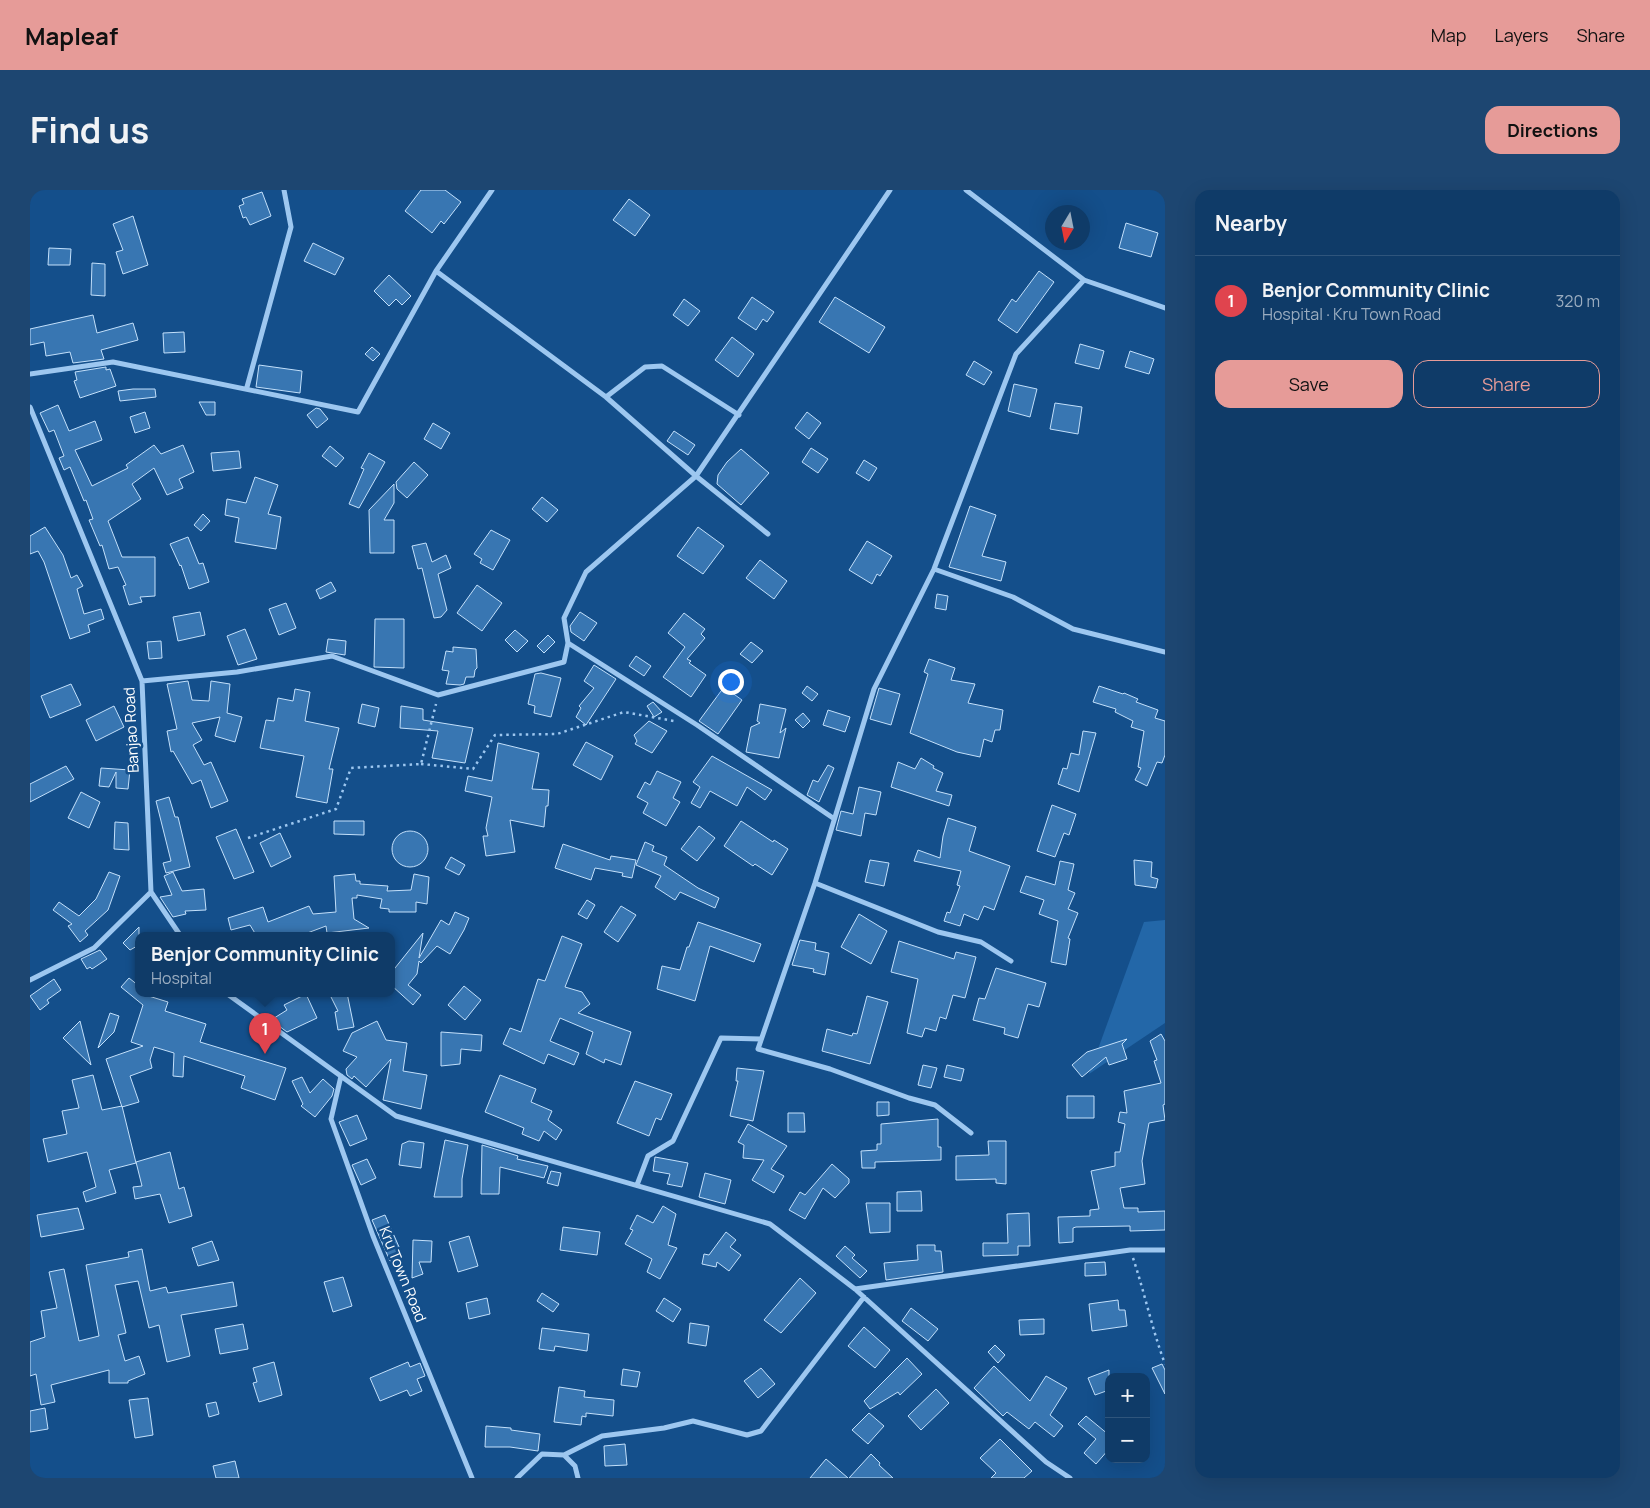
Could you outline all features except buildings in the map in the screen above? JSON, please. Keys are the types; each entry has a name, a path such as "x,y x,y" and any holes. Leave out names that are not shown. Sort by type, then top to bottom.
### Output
{"street":[{"path":"247,387 291,227 284,190"},
{"path":"30,374 113,362 247,387 358,412 436,271 492,190"},
{"path":"142,681 237,672 332,656 438,695 564,662 568,643 564,618 586,572 696,476 890,190"},
{"path":"966,190 1084,280 1165,308"},
{"path":"436,271 606,397 696,476 768,534"},
{"path":"972,1134 935,1105 909,1098 830,1069 758,1049 815,883 833,818 874,689 934,569 1016,354 1084,280"},
{"path":"606,397 646,367 662,366 739,415"},
{"name":"Banjao Road","path":"30,407 142,681 151,892"},
{"path":"934,569 1013,598 1073,629 1165,652"},
{"path":"568,643 697,725 833,818"},
{"path":"815,883 938,932 981,942 1011,961"},
{"path":"30,980 94,948 151,892 178,932"},
{"path":"232,997 396,1116 770,1224 855,1289 1046,1462 1070,1478"},
{"path":"637,1185 648,1156 673,1141 721,1038 761,1039"},
{"name":"Kru Town Road","path":"341,1076 331,1119 373,1236 472,1478"},
{"path":"855,1289 1130,1250 1165,1250"},
{"path":"516,1478 542,1454 564,1455 602,1436 664,1428 693,1420 746,1435 761,1431 864,1297"},
{"path":"564,1455 575,1466 578,1478"}],"path":[{"path":"421,764 438,695"},
{"path":"248,838 336,809 351,768 421,764 473,769 495,735 557,734 624,712 679,722"},
{"path":"1130,1250 1146,1297 1151,1328 1165,1364"}],"shaded area":[{"path":"1165,920 1165,1023 1089,1074 1144,922"}],"place":[{"name":"Benjor Community Clinic","path":"265,1054"}]}
